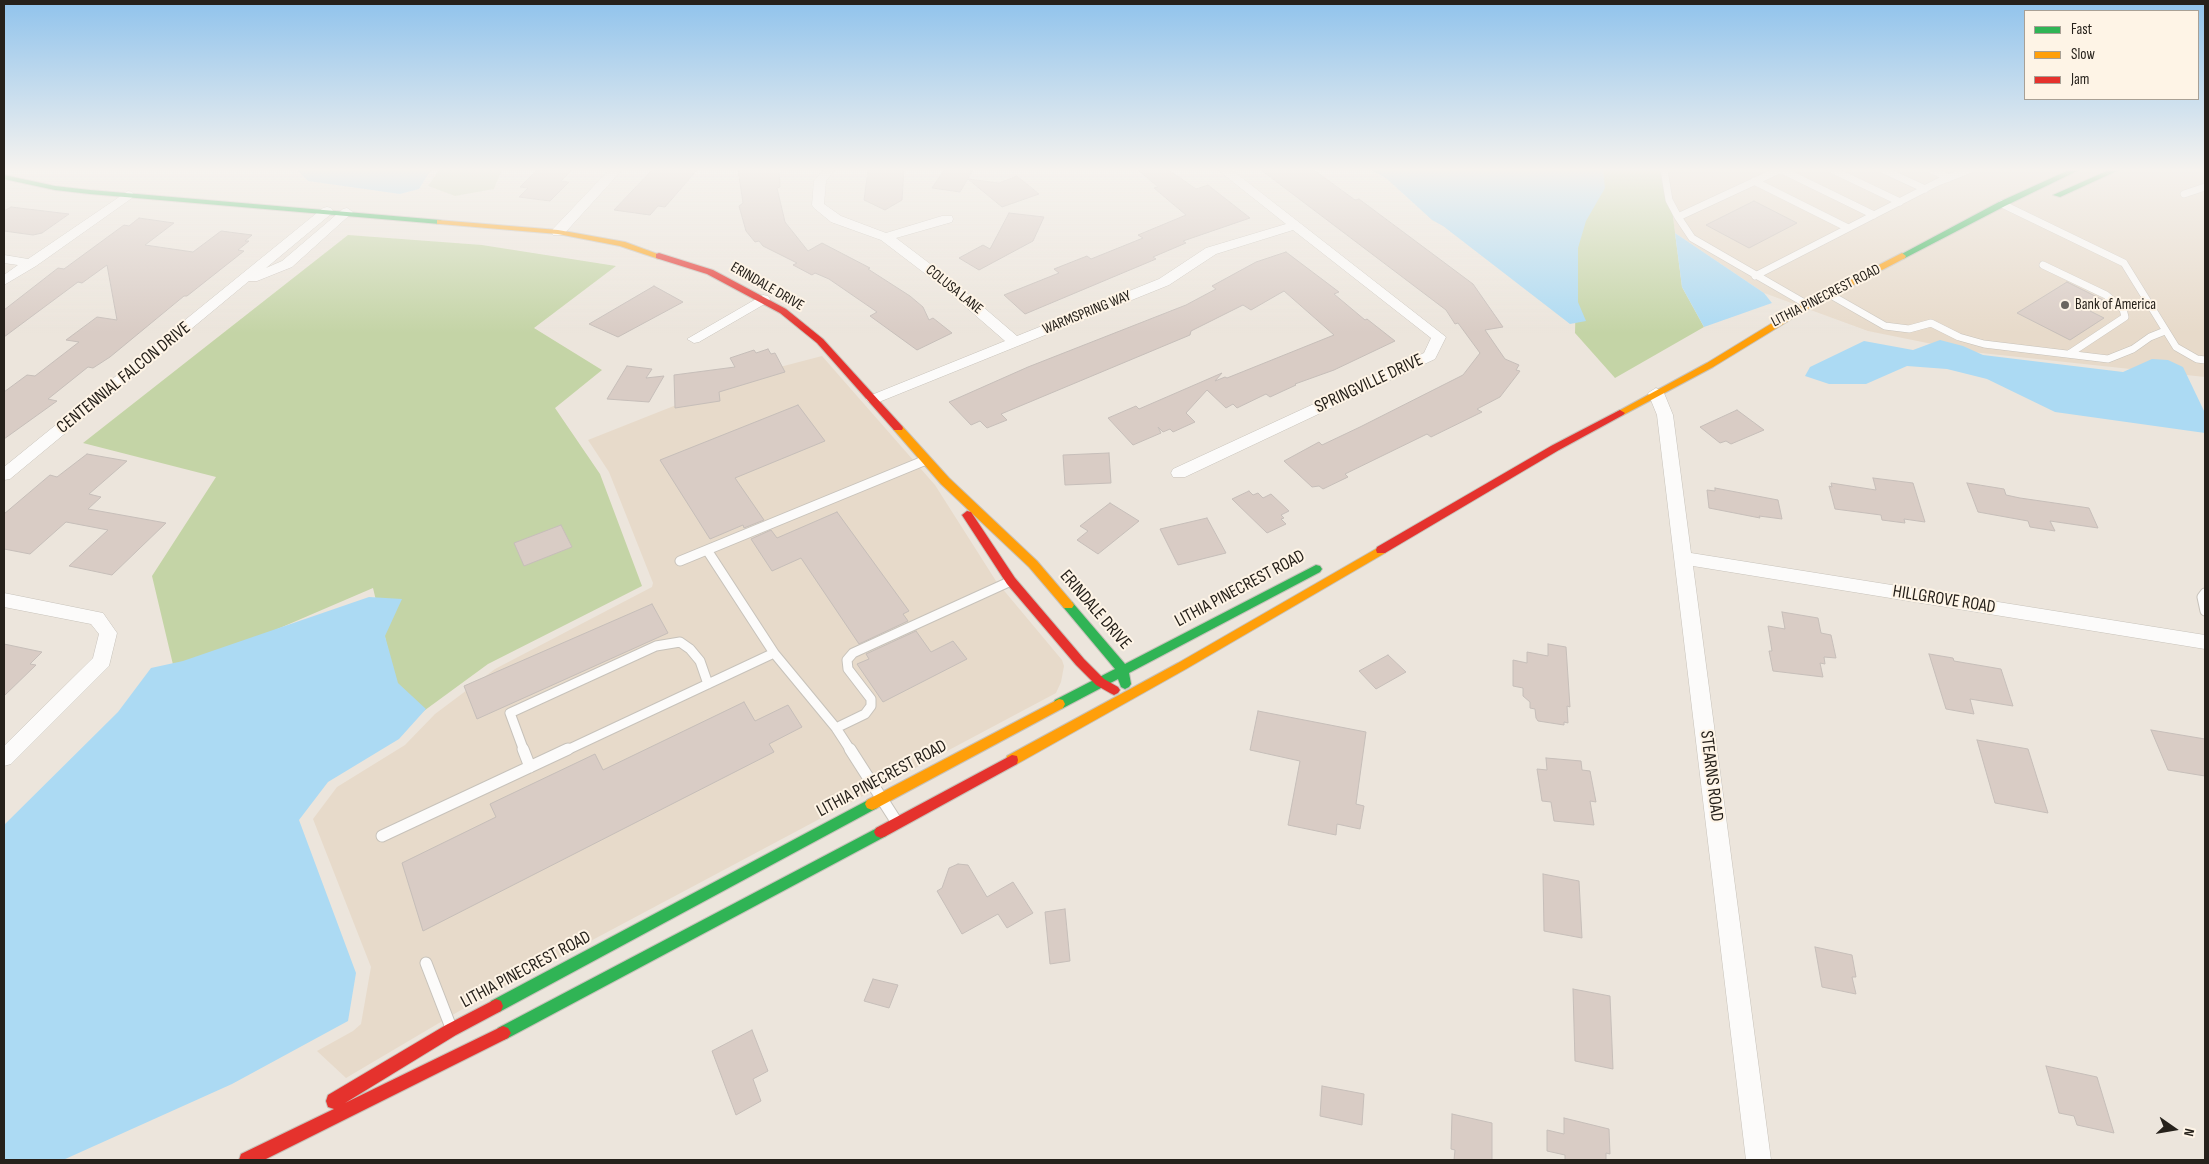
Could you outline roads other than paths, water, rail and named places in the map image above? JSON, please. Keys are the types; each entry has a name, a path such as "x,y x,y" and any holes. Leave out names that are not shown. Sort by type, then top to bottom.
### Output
{"main road":[{"name":"ERINDALE DRIVE","path":"477,224 558,232 622,244 685,263 710,272 763,299 802,325 820,340 945,481 1033,564 1123,670 1127,697"},
{"name":"LITHIA PINECREST ROAD","path":"246,1160 463,1054 784,886 1127,697 1555,448 1710,365 1808,305 1963,224"},
{"name":"LITHIA PINECREST ROAD","path":"1830,312 1850,301"},
{"name":"LITHIA PINECREST ROAD","path":"1710,365 1773,340"},
{"name":"LITHIA PINECREST ROAD","path":"1390,531 1555,448"},
{"name":"ERINDALE DRIVE","path":"945,481 1011,581 1075,657 1100,682 1127,697"},
{"name":"LITHIA PINECREST ROAD","path":"237,1160 452,1030 1100,682 1330,562"},
{"path":"1067,700 1076,680 1075,657"}],"street":[{"path":"4,281 86,224"},
{"name":"CENTENNIAL FALCON DRIVE","path":"4,475 311,224"},
{"name":"CENTENNIAL FALCON DRIVE","path":"244,280 281,268 333,224"},
{"path":"558,232 565,224"},
{"name":"COLUSA LANE","path":"851,224 886,237 949,284 1015,342"},
{"path":"886,237 930,224"},
{"name":"WARMSPRING WAY","path":"874,399 1164,282 1211,251 1297,225"},
{"name":"SPRINGVILLE DRIVE","path":"1179,473 1430,356 1439,337 1297,225"},
{"path":"285,245 307,248"},
{"path":"4,259 31,263"},
{"path":"694,339 763,299"},
{"name":"STEARNS ROAD","path":"1656,393 1665,415 1759,1160"},
{"name":"HILLGROVE ROAD","path":"1683,558 2205,642"},
{"path":"4,600 98,618 108,634 102,661 4,758"}],"lane":[{"path":"1683,224 1692,238 1808,305"},
{"path":"1841,224 1848,228"},
{"path":"1755,276 1855,224"},
{"path":"2044,224 2124,263 2176,347 2197,359 2205,360"},
{"path":"2043,265 2106,295 2123,309 2125,316 2069,354"},
{"path":"1829,294 1850,301 1885,326 1909,329 1931,323 1959,337 1984,344 2108,359 2133,349 2150,337 2165,331"},
{"path":"680,561 926,460"},
{"path":"707,550 774,653 836,728 897,823"},
{"path":"836,728 865,714 871,706 871,700 848,670 847,660 854,653 1011,581"},
{"path":"2205,593 2202,597 2205,611"},
{"path":"530,767 510,714 656,646 680,642 690,649 700,661 708,684"},
{"path":"382,836 774,653"},
{"path":"426,963 452,1030"}],"water":[{"path":"1440,224 1585,224 1578,248 1578,302 1586,321 1570,324"},
{"path":"1675,233 1764,293 1772,303 1704,327 1682,287"},
{"path":"1940,340 1963,346 1983,355 2123,372 2152,359 2168,360 2183,367 2205,413 2205,433 2055,412 1987,379 1947,369 1907,366 1866,384 1829,384 1805,376 1810,367 1864,341 1913,350"},
{"path":"369,597 402,599 385,636 398,683 426,709 399,739 328,782 299,820 356,973 348,1021 232,1084 63,1160 4,1160 4,825 118,712 151,668 183,661"}],"place":[{"name":"Bank of America","path":"2065,305"}]}
